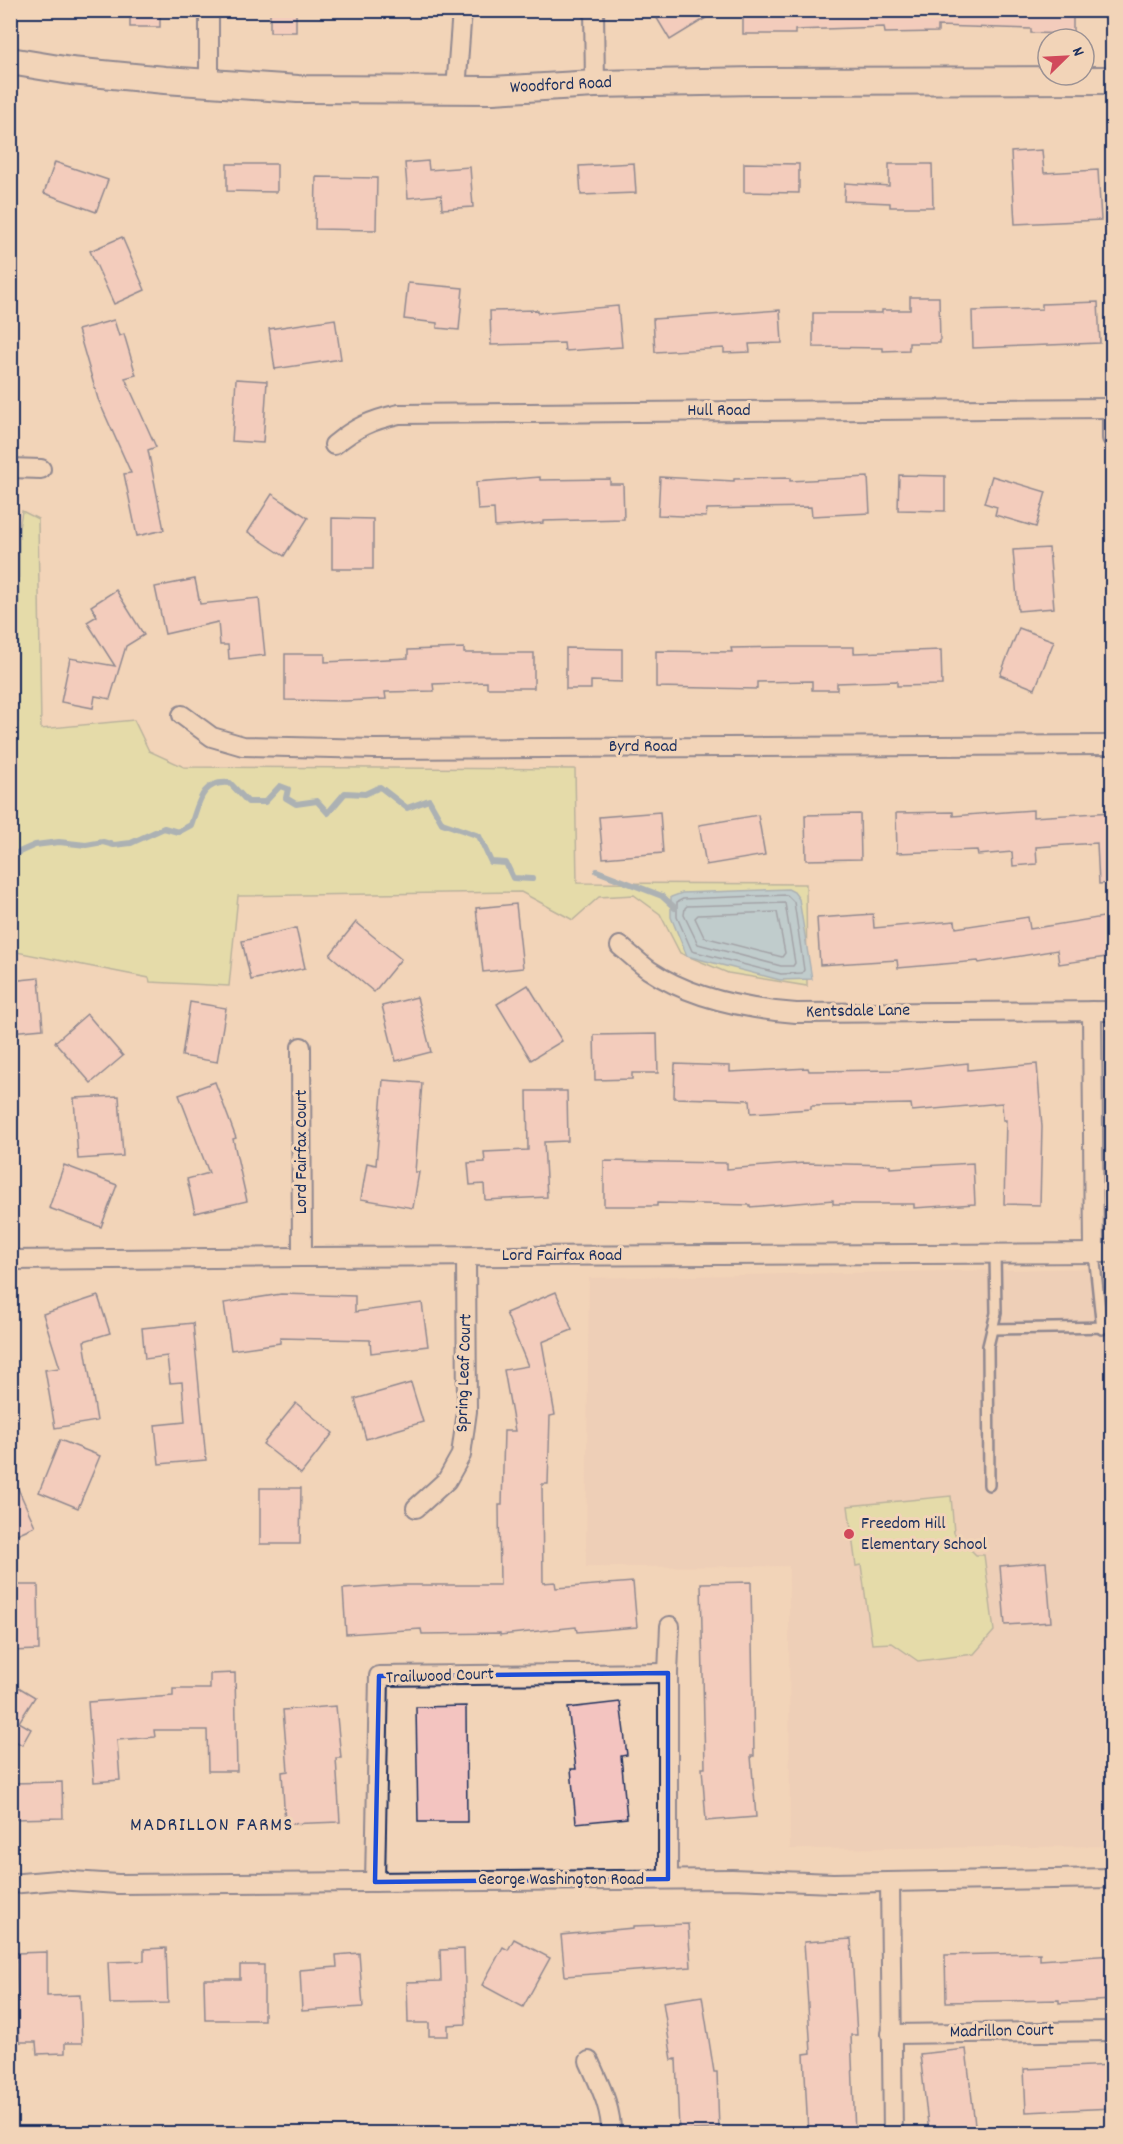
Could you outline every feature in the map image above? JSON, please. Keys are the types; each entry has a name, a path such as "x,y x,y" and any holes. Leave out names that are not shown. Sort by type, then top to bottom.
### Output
{"street":[{"path":"209,10 209,82"},
{"path":"456,90 462,10"},
{"path":"594,10 595,84"},
{"name":"Woodford Road","path":"10,61 71,71 165,80 298,88 493,90 595,84 756,81 1113,80"},
{"path":"1112,408 1113,438"},
{"name":"Hull Road","path":"334,445 352,430 375,419 399,414 1112,408"},
{"path":"10,468 41,469"},
{"name":"Byrd Road","path":"182,715 212,737 243,746 386,749 1113,745"},
{"name":"Kentsdale Lane","path":"620,946 650,970 684,988 720,1001 763,1010 796,1013 1113,1011"},
{"path":"1092,1011 1103,1253"},
{"name":"Lord Fairfax Court","path":"301,1047 302,1257"},
{"name":"Lord Fairfax Road","path":"10,1260 1103,1253"},
{"name":"Spring Leaf Court","path":"416,1508 447,1480 461,1455 467,1411 466,1257"},
{"path":"668,1880 670,1626"},
{"name":"Trailwood Court","path":"375,1881 379,1676 668,1673"},
{"name":"George Washington Road","path":"10,1884 57,1880 118,1884 668,1880 890,1882 1113,1878"},
{"path":"890,1882 893,2133"},
{"name":"Madrillon Court","path":"891,2034 1113,2031"},
{"path":"589,2061 607,2103 611,2133"}],"lane":[{"path":"989,1485 988,1346 996,1313 995,1252"},
{"path":"1102,1329 1103,1253"},
{"path":"992,1329 1102,1329 1113,1327"}],"highlighted area":[{"path":"668,1673 668,1879 375,1882 379,1676"}],"shaded area":[{"name":"Freedom Hill Elementary School","path":"1112,1268 1112,1846 790,1849 789,1566 586,1567 589,1278"}],"green space":[{"path":"22,511 38,519 41,729 134,720 149,751 184,767 575,769 577,883 806,884 807,986 728,973 680,953 660,914 634,895 599,897 573,920 521,892 238,896 229,986 150,982 149,978 11,951 10,725 18,722 19,528"},
{"path":"951,1496 954,1533 976,1555 984,1555 994,1631 974,1654 918,1661 892,1643 872,1644 861,1565 856,1566 848,1506"}],"water":[{"path":"788,889 794,892 799,899 812,979 780,980 687,956 671,917 671,897 682,893"}],"building":[{"path":"130,10 160,10 160,27 130,27"},
{"path":"270,10 296,10 296,32 270,32"},
{"path":"652,10 719,10 670,40"},
{"path":"743,10 1073,10 1073,27 1036,27 1036,33 1031,33 1031,29 938,26 938,32 885,33 884,27 795,30 795,34 743,34"},
{"path":"1042,150 1044,173 1098,170 1101,220 1015,224 1011,152"},
{"path":"428,161 429,170 470,167 473,207 442,209 441,195 408,198 405,163"},
{"path":"55,162 108,180 96,212 44,193"},
{"path":"634,163 636,193 581,195 579,166"},
{"path":"744,163 799,164 799,193 744,192"},
{"path":"227,164 277,164 277,192 227,191"},
{"path":"889,164 932,164 933,207 890,207 890,203 844,201 845,183 889,186"},
{"path":"316,177 377,178 376,230 315,229"},
{"path":"122,237 145,290 114,304 90,251"},
{"path":"408,283 463,288 459,330 437,328 437,323 404,319"},
{"path":"910,297 939,297 940,343 909,343 909,350 883,351 883,348 813,347 813,313 882,313 882,310 910,310"},
{"path":"1098,302 1100,343 973,348 972,311 1042,309 1042,304"},
{"path":"618,306 622,347 565,351 564,343 491,345 490,311 538,310 538,313"},
{"path":"780,310 782,343 749,344 750,352 724,353 724,348 655,352 653,319"},
{"path":"335,319 341,359 275,369 269,329"},
{"path":"114,320 119,336 124,334 136,375 125,378 156,447 148,450 164,530 137,536 124,474 131,473 98,399 78,330"},
{"path":"236,379 267,381 263,443 232,441"},
{"path":"899,475 945,476 945,511 898,510"},
{"path":"992,476 1046,492 1036,527 995,515 997,507 984,503"},
{"path":"540,477 540,480 610,479 610,484 623,484 624,519 543,521 543,523 495,527 494,509 478,510 476,482"},
{"path":"660,477 734,481 734,479 790,478 790,481 868,477 870,513 812,516 811,507 707,509 706,517 658,515"},
{"path":"272,494 308,518 284,556 248,532"},
{"path":"332,518 373,519 373,569 332,569"},
{"path":"1049,548 1054,608 1018,611 1013,550"},
{"path":"195,579 200,604 259,598 265,655 229,659 228,645 220,645 218,622 165,634 155,587"},
{"path":"116,590 144,635 126,646 110,699 95,696 93,708 61,702 70,658 115,666 87,622 97,616 91,606"},
{"path":"1019,628 1054,641 1035,689 1000,675"},
{"path":"854,647 854,653 941,650 942,685 897,686 897,681 837,683 837,690 812,690 812,681 757,682 757,689 656,687 656,651 732,652 731,648"},
{"path":"464,648 464,653 534,653 534,688 487,688 487,682 433,684 434,691 385,692 386,699 285,700 285,654 325,654 325,662 408,658 408,650"},
{"path":"566,648 622,649 622,682 591,681 591,689 566,689"},
{"path":"1033,810 1033,817 1113,812 1113,883 1099,884 1097,843 1036,847 1037,864 1013,866 1012,852 978,855 977,850 897,853 896,813 953,812 953,816"},
{"path":"660,812 663,853 603,858 599,817"},
{"path":"860,814 861,859 806,860 805,815"},
{"path":"758,815 765,855 706,865 699,825"},
{"path":"516,904 523,968 483,972 476,908"},
{"path":"873,914 874,928 955,921 956,928 1028,917 1030,929 1109,916 1113,936 1113,956 1059,964 1057,950 979,963 978,961 898,968 897,960 820,965 817,918"},
{"path":"356,922 401,959 374,992 330,955"},
{"path":"296,928 305,968 251,980 242,941"},
{"path":"39,978 43,1029 10,1032 10,981"},
{"path":"528,985 562,1041 531,1060 497,1004"},
{"path":"417,997 431,1052 396,1061 382,1006"},
{"path":"190,1002 226,1008 217,1062 182,1056"},
{"path":"87,1014 123,1056 91,1083 55,1042"},
{"path":"657,1034 658,1073 632,1073 632,1079 595,1080 594,1035"},
{"path":"968,1063 968,1070 1037,1064 1042,1127 1040,1205 1004,1204 1006,1120 1003,1120 1002,1103 912,1111 911,1104 811,1106 811,1109 751,1113 750,1100 674,1098 675,1064 730,1066 730,1072 808,1068 809,1071 899,1070"},
{"path":"383,1080 422,1083 415,1172 419,1172 413,1208 361,1199 367,1163 376,1165"},
{"path":"215,1082 236,1138 233,1139 247,1201 195,1213 187,1179 209,1173 179,1095"},
{"path":"527,1091 567,1091 568,1141 544,1142 547,1197 485,1200 484,1184 470,1185 468,1163 485,1162 484,1152 528,1150"},
{"path":"119,1096 123,1156 78,1159 74,1098"},
{"path":"604,1161 727,1163 727,1169 804,1163 890,1165 890,1168 973,1163 975,1204 914,1208 914,1204 833,1204 833,1200 750,1207 750,1205 657,1203 657,1206 604,1206"},
{"path":"64,1165 117,1185 101,1227 49,1208"},
{"path":"556,1292 572,1330 542,1342 555,1415 550,1416 548,1484 542,1484 543,1583 555,1582 556,1588 633,1582 637,1627 577,1632 576,1627 500,1635 500,1633 422,1634 421,1629 346,1634 343,1589 402,1585 500,1585 499,1505 502,1505 504,1431 515,1431 504,1370 528,1366 506,1313"},
{"path":"281,1294 355,1296 355,1312 422,1303 428,1346 371,1353 370,1340 280,1338 280,1343 231,1350 224,1303"},
{"path":"98,1296 110,1333 84,1341 97,1421 55,1428 45,1370 60,1368 43,1314"},
{"path":"193,1323 206,1460 159,1464 155,1425 185,1422 182,1382 170,1383 167,1356 145,1359 142,1328"},
{"path":"411,1383 423,1422 366,1439 355,1399"},
{"path":"296,1403 333,1433 301,1474 263,1444"},
{"path":"60,1440 100,1456 78,1508 39,1492"},
{"path":"10,1471 35,1526 10,1537"},
{"path":"260,1488 301,1488 300,1544 260,1544"},
{"path":"1046,1562 1051,1622 1005,1625 1000,1566"},
{"path":"751,1582 754,1756 751,1756 756,1817 706,1821 702,1768 705,1768 701,1583"},
{"path":"10,1585 38,1585 39,1650 10,1651"},
{"path":"235,1673 237,1771 208,1771 207,1730 154,1730 155,1737 117,1740 120,1780 94,1782 88,1702 173,1696 173,1689 210,1689 210,1674"},
{"path":"10,1682 35,1697 19,1722 31,1729 22,1745 10,1738"},
{"path":"620,1702 627,1755 621,1756 627,1818 576,1823 571,1769 576,1769 568,1708"},
{"path":"336,1706 341,1758 336,1758 340,1822 285,1824 282,1772 288,1771 283,1710"},
{"path":"466,1706 467,1822 418,1822 416,1707"},
{"path":"62,1782 63,1818 11,1819 11,1783"},
{"path":"688,1924 691,1967 565,1976 561,1935 633,1928 633,1926"},
{"path":"514,1939 550,1958 523,2007 482,1985 503,1947 508,1950"},
{"path":"851,1939 857,2035 851,2035 855,2133 808,2133 804,2054 811,2053 804,1942"},
{"path":"166,1948 168,2003 110,2004 108,1962 144,1961 144,1949"},
{"path":"464,1949 466,2024 448,2025 448,2036 429,2036 429,2023 408,2023 407,1982 441,1981 440,1950"},
{"path":"47,1952 47,1996 80,1995 82,2043 65,2043 65,2053 37,2054 36,2042 19,2042 16,1953"},
{"path":"359,1953 363,2007 302,2011 300,1970 337,1967 336,1955"},
{"path":"1040,1953 1040,1960 1113,1955 1113,2000 1059,2003 1059,2000 946,2002 945,1955"},
{"path":"240,1965 264,1965 264,2020 205,2020 204,1979 240,1979"},
{"path":"702,1996 714,2072 717,2072 719,2129 679,2130 676,2059 672,2060 663,2002"},
{"path":"966,2049 976,2133 929,2133 920,2054"},
{"path":"1113,2065 1113,2108 1026,2112 1024,2069"}],"waterway":[{"path":"10,856 35,845 59,842 86,845 103,842 114,845 131,843 164,828 178,832 191,825 199,801 207,789 220,783 230,783 248,802 265,802 280,786 288,789 286,798 296,804 317,801 328,813 345,793 365,794 380,787 407,808 429,800 442,823 479,836 491,862 506,863 513,878 532,879"},
{"path":"597,871 662,896 675,908"}],"place":[{"name":"Freedom Hill Elementary School","path":"849,1534"}],"district":[{"name":"MADRILLON FARMS","path":"212,1826"}]}
